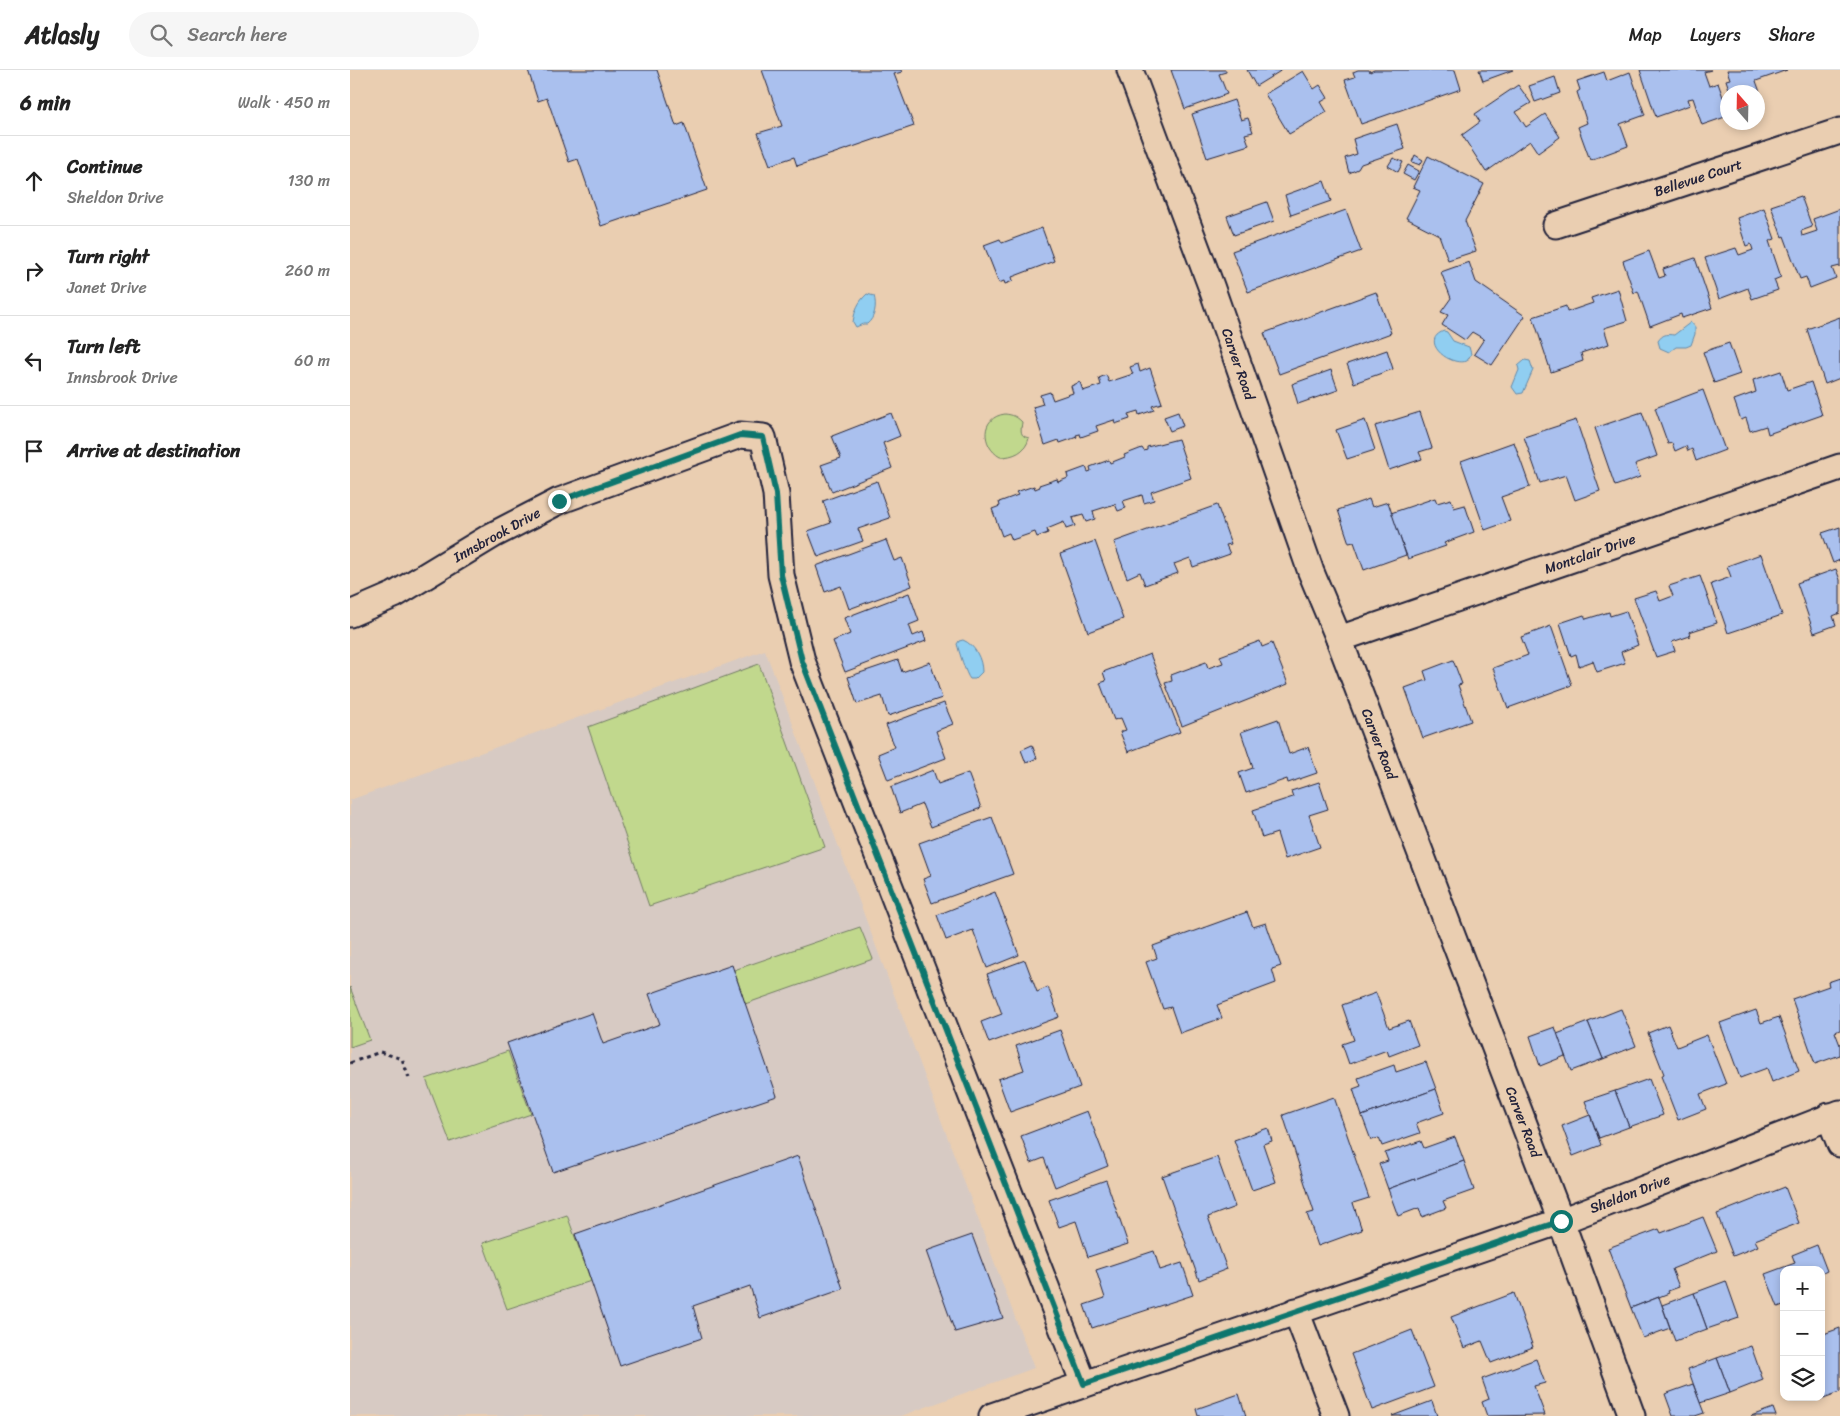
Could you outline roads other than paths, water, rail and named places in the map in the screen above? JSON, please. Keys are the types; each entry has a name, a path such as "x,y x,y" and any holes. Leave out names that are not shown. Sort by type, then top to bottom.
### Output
{"street":[{"name":"Carver Road","path":"1130,70 1211,286 1310,572 1339,639 1561,1221 1632,1416"},
{"name":"Bellevue Court","path":"1556,225 1840,131"},
{"name":"Innsbrook Drive","path":"350,614 394,595 492,535 559,501 740,435 763,437 776,494 781,575 802,661 1084,1384"},
{"name":"Montclair Drive","path":"1339,639 1840,467"},
{"name":"Sheldon Drive","path":"992,1416 1039,1408 1084,1384 1561,1221 1835,1115"},
{"path":"1835,1115 1840,1144"},
{"path":"1296,1311 1336,1416"}],"water":[{"path":"867,294 874,296 874,315 867,324 856,327 853,322 856,310 861,300"},
{"path":"1691,322 1695,327 1695,334 1691,345 1676,347 1669,352 1660,348 1658,341 1661,337 1674,335"},
{"path":"1444,331 1447,332 1453,341 1469,347 1471,354 1467,361 1452,360 1439,352 1434,340 1437,335"},
{"path":"1525,360 1530,361 1533,370 1523,393 1517,394 1512,387 1519,370 1518,366"},
{"path":"963,640 971,645 981,662 982,672 975,679 968,677 959,652 957,644"}]}
